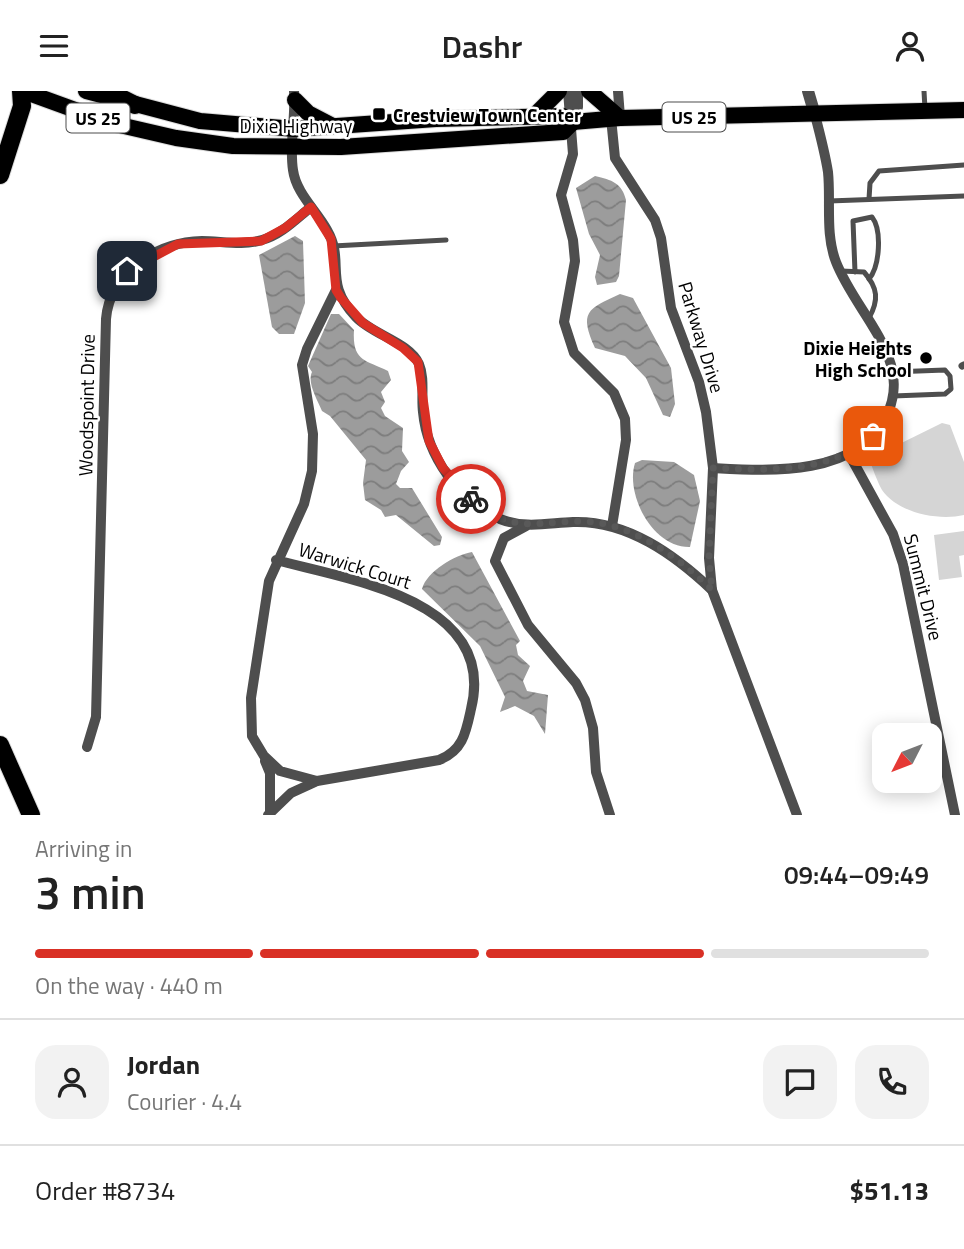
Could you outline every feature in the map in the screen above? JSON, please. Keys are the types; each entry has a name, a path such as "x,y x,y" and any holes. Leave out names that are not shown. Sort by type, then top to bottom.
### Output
{"highway":[{"path":"0,175 22,106 22,91"},
{"path":"107,91 135,105"},
{"path":"0,745 31,815"}],"main road":[{"name":"Dixie Highway","path":"22,91 111,123 176,138 233,146 341,148 563,132 573,122"},
{"path":"38,91 115,114 209,136 267,139 282,136 294,129"},
{"name":"Dixie Highway","path":"86,91 200,121 294,129 436,119 563,116 573,122 616,118 964,110"},
{"path":"533,117 559,91"},
{"path":"589,91 616,118"},
{"path":"295,96 308,113 332,126"}],"street":[{"path":"568,91 573,122 573,154 561,195 573,240 575,261 564,322 574,353 608,385 625,419 626,440 612,526"},
{"path":"573,122 579,107 578,91"},
{"name":"Parkway Drive","path":"618,91 615,158 651,210 661,238 671,308 699,381 713,468 709,558 712,590 797,815"},
{"path":"713,468 791,468 849,454 882,426 892,396 897,372 840,271 833,250 828,172 808,91"},
{"path":"269,813 270,773 252,736 249,718 269,581 276,560 304,504 312,471 313,434 302,365 336,290 333,246 327,230 295,177 292,147 295,96"},
{"name":"Woodspoint Drive","path":"87,747 96,716 106,319 113,289 127,271 141,261 178,244 261,241 285,228 311,207"},
{"path":"336,290 363,323 403,348 418,362 424,424 437,459 465,494 500,519 526,526 576,522 612,526 656,545 712,590"},
{"name":"Summit Drive","path":"849,454 893,534 903,564 955,815"},
{"path":"500,519 505,538"},
{"path":"526,526 505,538 495,561 528,625 576,683 585,700 593,728 596,772 610,815"},
{"name":"Warwick Court","path":"276,560 400,595 431,612 456,634 471,660 476,680 466,734 456,751 439,760 317,781"},
{"path":"264,756 290,776 317,781"},
{"path":"269,813 291,793 317,781"}],"lane":[{"path":"924,91 925,111"},
{"path":"869,199 870,183 875,174 886,169 964,165"},
{"path":"829,201 964,196"},
{"path":"855,272 853,221 872,217 877,224 877,268 870,279"},
{"path":"333,246 446,240"},
{"path":"840,271 864,272 870,279 876,291 876,306 868,321"},
{"path":"892,396 945,394 951,389 950,376 945,370 897,372"}],"shaded area":[{"path":"942,423 950,425 964,462 964,515 954,517 931,516 908,510 889,498 882,490 869,459"},
{"path":"964,531 964,555 959,556 962,577 939,580 934,535"}],"water":[{"path":"595,176 615,183 626,200 619,276 616,282 597,285 595,277 600,255 589,234 576,188"},
{"path":"295,236 303,241 305,303 294,334 279,334 272,327 259,255"},
{"path":"620,294 633,298 671,368 675,404 670,417 663,415 646,378 625,356 595,348 590,336 587,319 589,313 593,308"},
{"path":"331,314 339,314 354,330 355,348 362,358 388,371 391,380 381,392 385,402 381,408 385,416 403,428 402,451 409,462 401,471 396,484 400,488 412,488 442,537 440,545 434,546 396,515 385,517 381,510 365,500 363,483 366,460 330,416 322,411 315,396 312,372 308,366"},
{"path":"642,460 674,462 694,475 700,501 690,547 664,539 645,517 638,504 633,476 635,463"},
{"path":"472,552 520,641 516,645 518,655 530,666 523,681 527,691 548,695 545,734 534,716 515,706 500,712 505,697 480,646 422,589 430,576 442,565"}],"way so far":[{"path":"471,499 500,519 526,526 576,522 608,524 656,545 679,560 712,590 709,558 713,468 791,468 849,454 873,436"}],"place":[{"name":"Crestview Town Center","path":"379,114"},
{"name":"Dixie Heights High School","path":"926,358"}],"route":[{"path":"127,271 141,261 186,242 261,241 285,228 311,207 331,239 336,290 341,298 363,323 403,348 418,362 422,377 424,424 429,441 443,468 471,499"}]}
